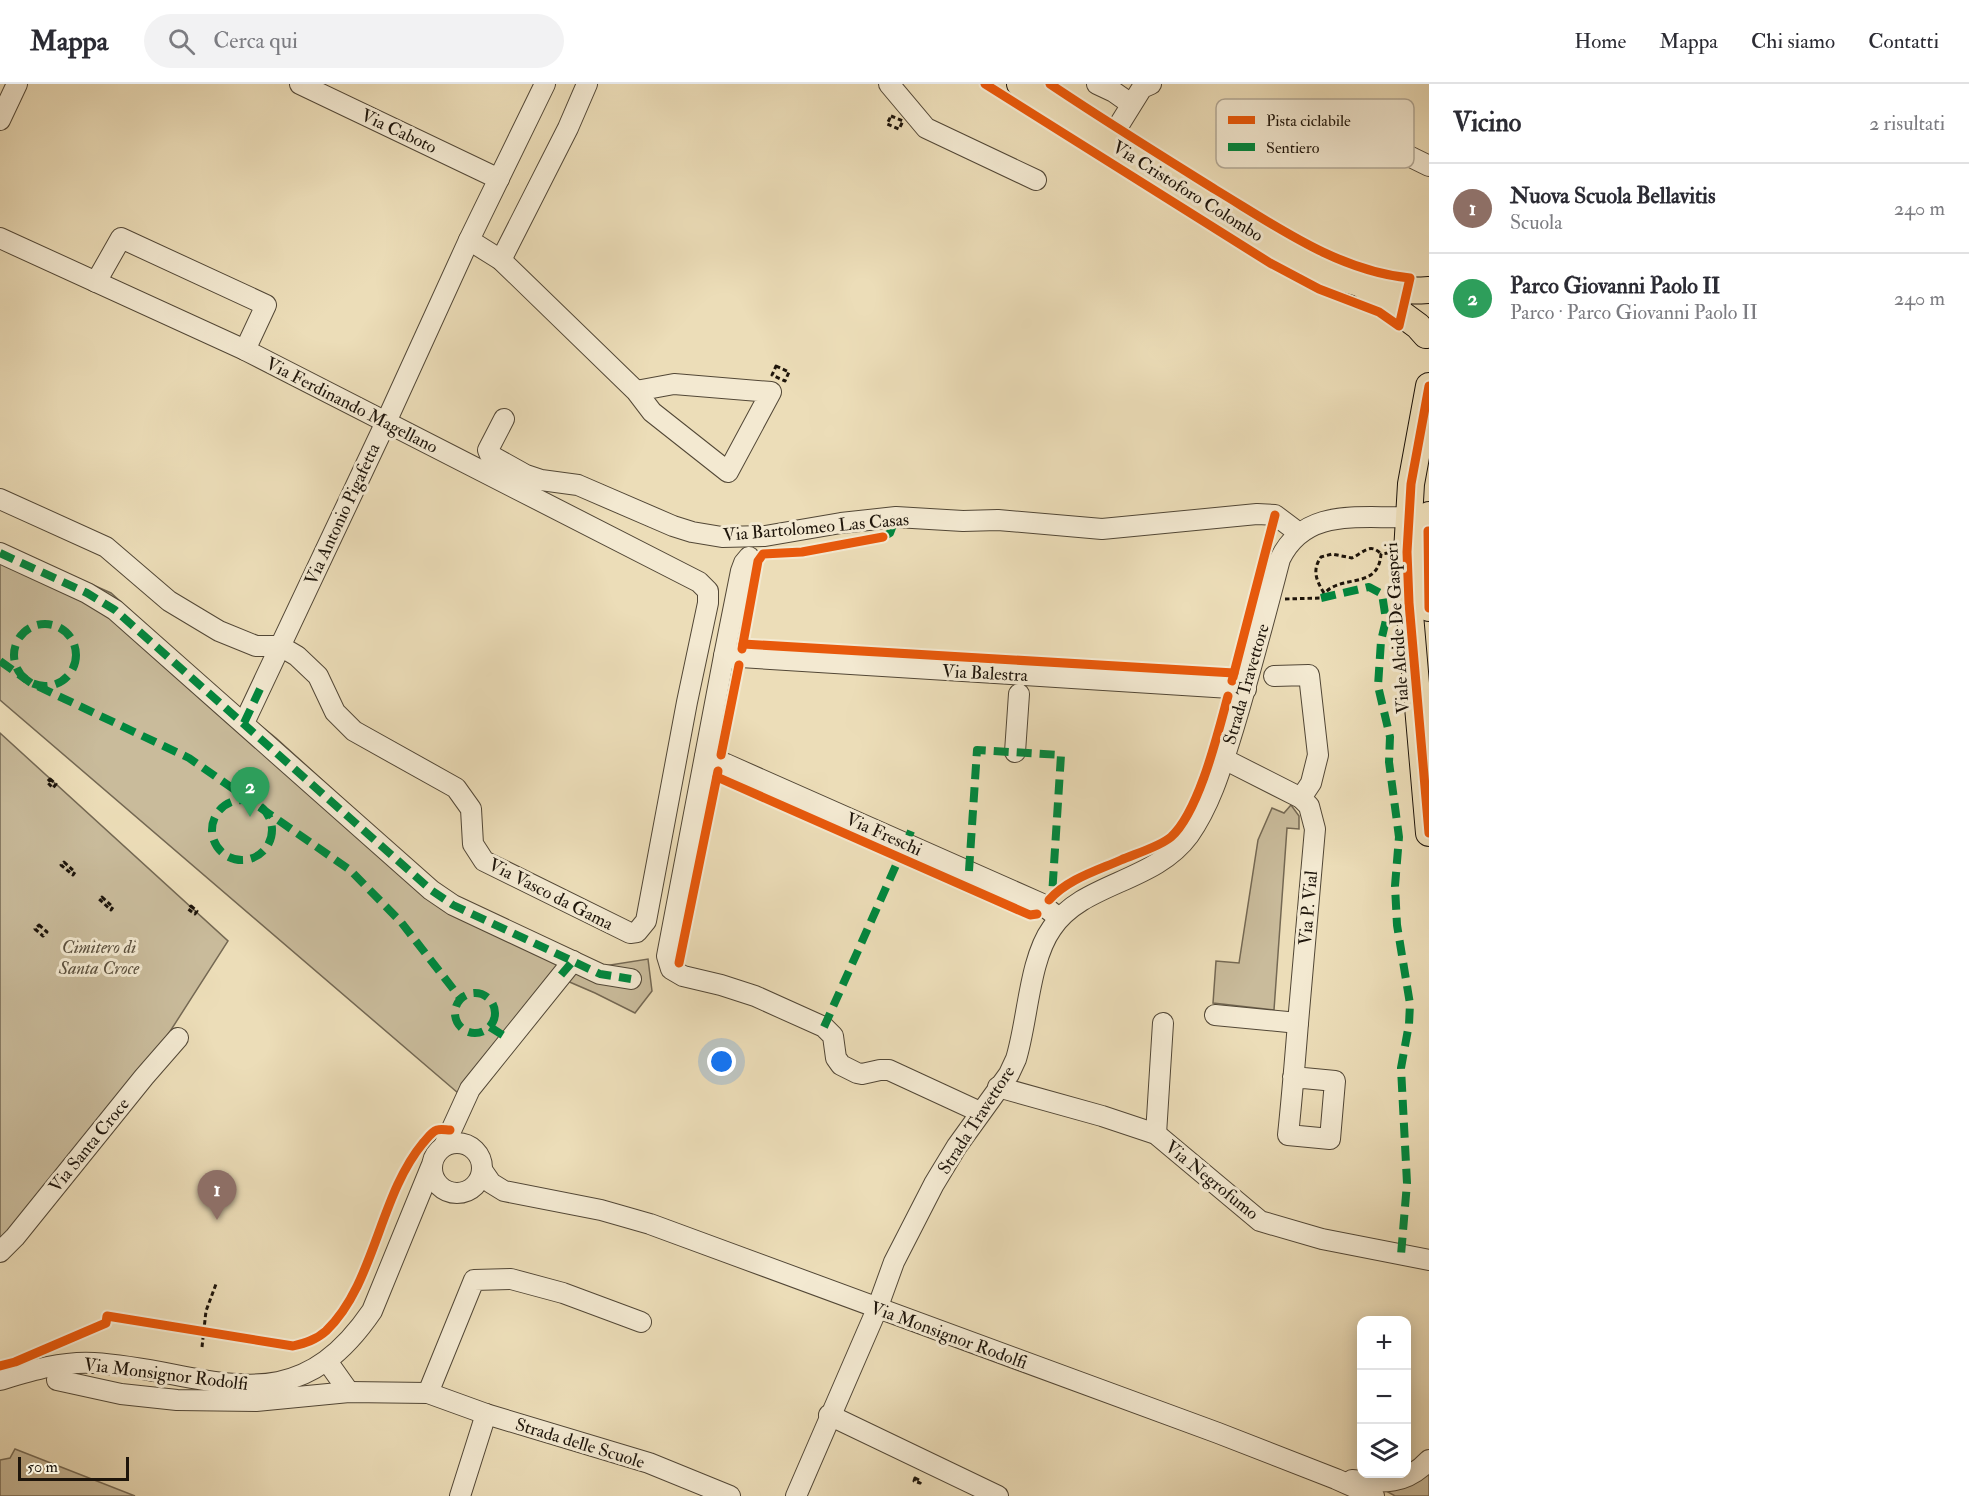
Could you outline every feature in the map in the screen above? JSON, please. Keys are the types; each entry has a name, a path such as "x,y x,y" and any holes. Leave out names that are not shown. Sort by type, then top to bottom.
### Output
{"main road":[{"name":"Via Cristoforo Colombo","path":"1020,84 1291,256 1328,274 1362,285 1429,290"},
{"name":"Via Cristoforo Colombo","path":"1362,285 1418,326 1428,338"},
{"path":"1428,338 1423,323 1424,310 1429,298"},
{"name":"Viale Alcide De Gasperi","path":"1429,386 1411,484 1424,523 1429,608"},
{"name":"Viale Alcide De Gasperi","path":"1424,523 1408,594 1429,833"}],"street":[{"path":"0,120 17,84"},
{"name":"Via Antonio Pigafetta","path":"244,723 469,240 546,84"},
{"path":"501,260 568,128 587,84"},
{"path":"889,84 926,128 1036,180"},
{"path":"1097,84 1131,104"},
{"path":"1109,141 1142,88 1150,84"},
{"name":"Via Caboto","path":"304,85 499,179"},
{"path":"1414,159 1429,166"},
{"name":"Via Ferdinando Magellano","path":"0,238 245,350 699,582"},
{"path":"96,282 121,238 266,305 245,350"},
{"path":"469,240 501,260 636,391 652,412 728,472 771,392 674,384 636,391"},
{"name":"Via Bartolomeo Las Casas","path":"504,419 488,450 490,455 526,475 541,480 578,485 673,526 706,535 765,536 841,523 896,517 963,521 998,520 1102,529 1257,514 1275,515 1299,533"},
{"path":"0,499 106,547 169,601 219,631 256,646 280,646"},
{"name":"Strada Travettore","path":"796,1496 877,1309 894,1262 934,1184 980,1112 1009,1074 1016,1059 1040,951 1046,936 1059,918 1087,898 1151,868 1179,846 1202,813 1224,759 1275,599 1280,559 1285,549 1299,533 1317,523 1329,520 1424,523"},
{"path":"0,553 87,593 115,610 431,890 453,905 567,968 631,979"},
{"path":"749,557 741,571 724,656 667,956 668,963 676,974 755,996 824,1027 833,1036 836,1058 841,1065 857,1073 889,1070 980,1112"},
{"name":"Via Vasco da Gama","path":"280,646 297,656 318,676 335,712 354,731 456,788 471,809 473,844 484,861 615,928 630,933 637,932 646,921 708,603 708,591 699,582"},
{"name":"Via Balestra","path":"724,656 1246,689"},
{"path":"1224,759 1301,798 1311,783 1318,755 1309,675 1274,676"},
{"path":"1014,752 1019,694"},
{"name":"Via Freschi","path":"705,757 1040,903 1059,918"},
{"name":"Via P. Vial","path":"1293,1077 1315,830 1309,806 1301,798"},
{"path":"444,1146 470,1089 567,968"},
{"path":"1215,1015 1298,1023"},
{"path":"1156,1134 1162,1023"},
{"name":"Via Santa Croce","path":"0,1252 15,1237 178,1038"},
{"name":"Via Negrofumo","path":"998,1088 1102,1116 1156,1134 1260,1221 1322,1239 1429,1260"},
{"path":"463,1106 469,1137 474,1149"},
{"path":"444,1146 459,1143 474,1149"},
{"name":"Via Monsignor Rodolfi","path":"0,1380 41,1368 72,1363 113,1365 241,1385 271,1384 308,1373 327,1361 354,1335 372,1311 433,1159 444,1146"},
{"name":"Via Monsignor Rodolfi","path":"474,1149 481,1162 482,1170 491,1183 504,1191 601,1210 650,1224 1218,1433 1374,1496"},
{"path":"431,1167 433,1179 446,1191 461,1191 476,1184 482,1170"},
{"name":"Via Monsignor Rodolfi","path":"416,1206 438,1194 461,1191 519,1195"},
{"path":"428,1393 474,1280 511,1279 563,1293 641,1322"},
{"path":"327,1361 349,1392"},
{"path":"179,1376 180,1390 186,1400"},
{"name":"Strada delle Scuole","path":"57,1380 121,1394 186,1400 266,1400 349,1392 428,1393 486,1414 649,1463 730,1496"},
{"path":"461,1493 486,1414"},
{"path":"830,1415 998,1496"},
{"path":"1336,1479 1374,1482 1398,1480 1417,1473 1429,1460"}],"path":[{"path":"891,116 903,121 899,129 887,124 891,116"},
{"path":"776,366 789,372 785,381 772,375 776,366"},
{"path":"1324,593 1316,577 1321,556 1332,554 1352,558 1369,548 1381,554 1395,552"},
{"path":"1275,599 1321,598 1324,593 1342,583 1373,574 1379,565 1381,554"},
{"path":"202,1347 208,1304 216,1284"},
{"path":"193,1329 214,1333"}],"green space":[{"path":"0,544 111,593 228,699 276,738 450,896 604,966 648,959 652,991 635,1013 551,974 458,1093 0,700"},
{"name":"Cimitero di Santa Croce","path":"0,733 228,941 144,1072 0,1248"},
{"path":"1291,805 1299,816 1299,829 1287,828 1274,1010 1213,1003 1216,961 1239,963 1258,840 1272,808 1284,813"},
{"path":"15,1449 135,1496 0,1496 0,1460 10,1458"},
{"path":"1429,1470 1429,1496 1395,1496 1379,1487 1411,1478"}],"marked path":[{"path":"883,537 890,533 896,517"},
{"path":"0,553 87,593 115,610 431,890 453,905 600,974 631,979"},
{"path":"1321,598 1369,587 1382,594 1386,620 1381,641 1378,686 1390,737 1389,762 1399,837 1395,886 1397,925 1410,1004 1401,1068 1407,1183 1401,1255"},
{"path":"39,624 51,624 67,633 74,643 76,655 74,667 67,677 51,686 39,686 28,681 19,672 14,661 14,649 19,638 28,629 39,624"},
{"path":"0,661 31,683 189,758 350,870 401,922 461,999"},
{"path":"244,723 260,689"},
{"path":"969,871 977,750 1061,755 1052,896"},
{"path":"242,800 259,805 267,813 272,830 267,847 259,855 242,860 225,855 217,847 212,830 217,813 225,805 242,800"},
{"path":"909,836 911,831"},
{"path":"824,1027 901,854"},
{"path":"561,975 573,961"},
{"path":"475,993 489,999 495,1013 489,1027 475,1033 461,1027 455,1013 461,999 475,993"},
{"path":"490,1027 509,1039"}],"cycle path":[{"path":"985,84 1270,263 1319,289 1379,312 1399,326 1410,278 1383,274 1358,266 1308,245 1216,190 1050,84"},
{"path":"1429,386 1411,484 1407,552 1409,603 1429,833"},
{"path":"1232,681 1275,515"},
{"path":"1428,531 1429,608"},
{"path":"742,649 758,561 763,554 802,552 883,537"},
{"path":"743,644 1234,673"},
{"path":"721,755 739,665"},
{"path":"1049,900 1065,886 1083,876 1154,847 1171,837 1181,825 1199,791 1228,696"},
{"path":"679,963 718,771"},
{"path":"717,777 1030,915 1037,914"},
{"path":"0,1366 15,1362 106,1323 107,1316 293,1346 314,1339 326,1331 342,1312 356,1289 396,1188 408,1164 433,1132 450,1130"}],"place":[{"name":"Parco Giovanni Paolo II","path":"250,817"},
{"name":"Nuova Scuola Bellavitis","path":"217,1220"}]}
